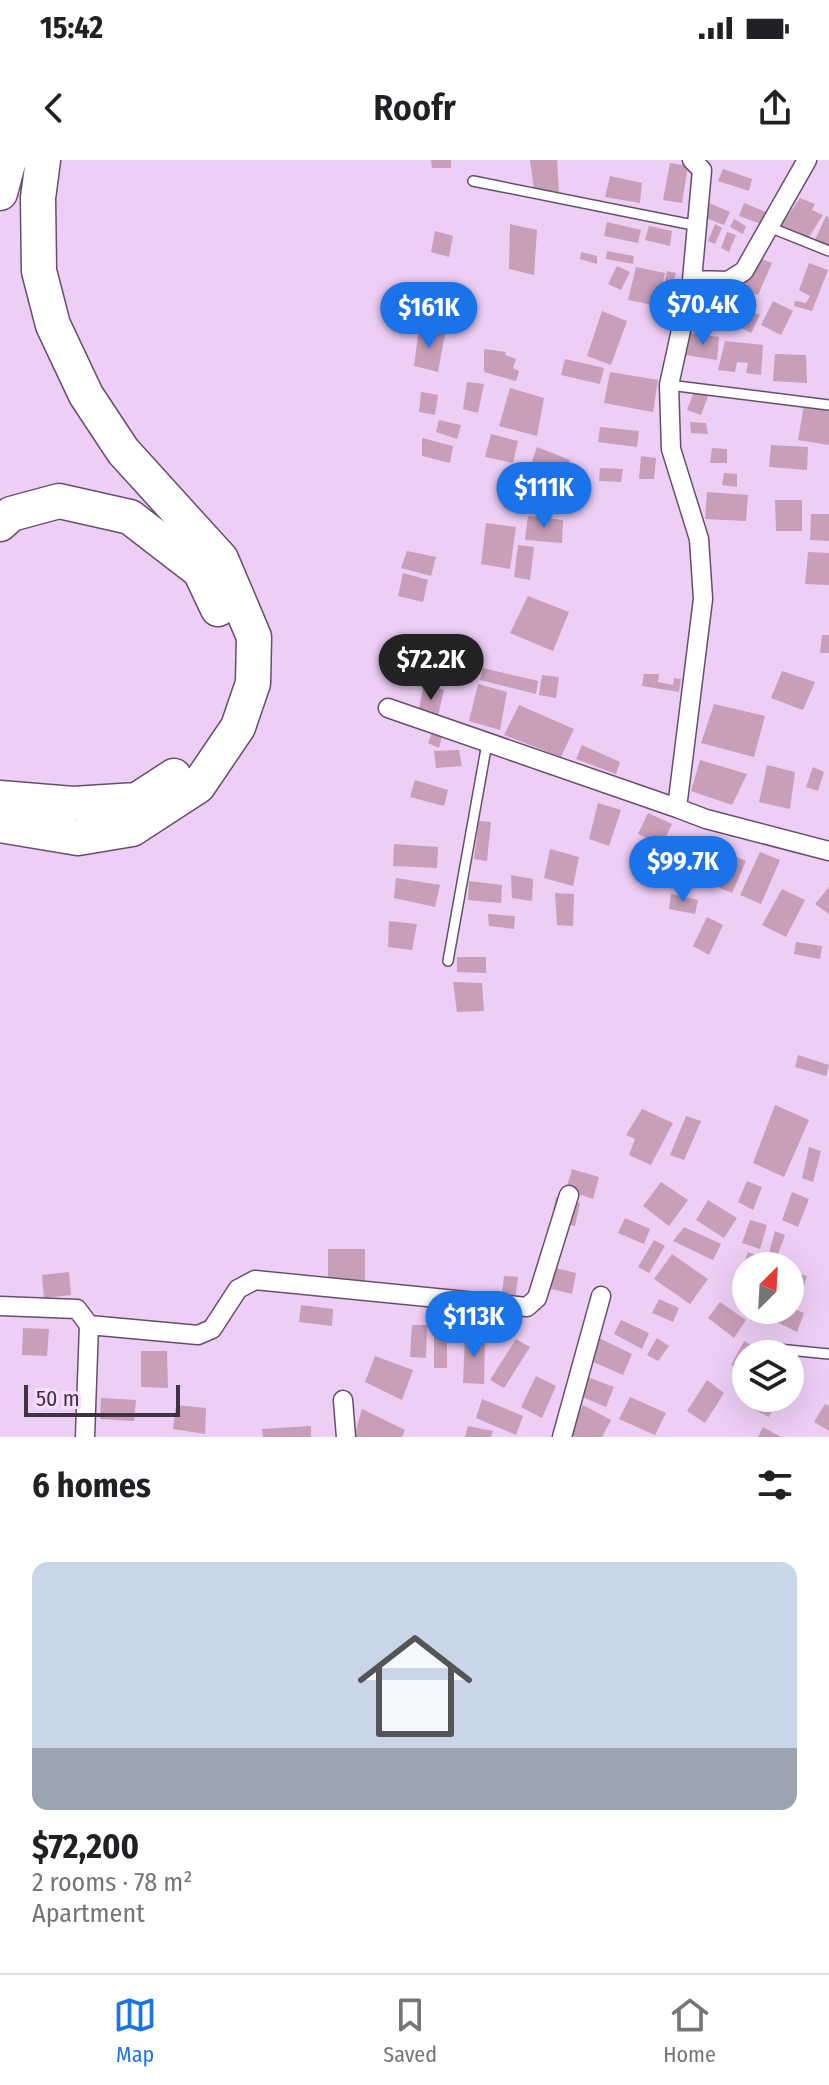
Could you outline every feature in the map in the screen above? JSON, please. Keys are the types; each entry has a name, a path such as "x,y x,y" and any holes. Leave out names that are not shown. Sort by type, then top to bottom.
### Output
{"highway":[{"path":"0,193 9,160"},
{"path":"0,825 78,838 132,829 198,786 238,727 253,683 254,637 221,559 123,451 86,395 53,325 39,271 38,198 43,160"},
{"path":"0,524 11,514 59,501 130,517 200,571 231,638 233,682 221,717 184,769 137,800 73,804 0,798"}],"street":[{"path":"677,808 703,599 699,539 671,449 669,385 692,280 699,226 702,170 692,160"},
{"path":"692,280 728,281 744,271 807,160"},
{"path":"388,708 706,819 829,851"},
{"path":"89,1325 198,1335 212,1329 238,1289 255,1280 527,1307 537,1298 569,1195"},
{"path":"562,1437 601,1296"},
{"path":"0,1306 77,1309 89,1325 85,1437"},
{"path":"343,1400 346,1437"}],"lane":[{"path":"473,181 699,226"},
{"path":"769,227 829,251"},
{"path":"669,385 829,405"},
{"path":"448,961 487,743"},
{"path":"804,1352 829,1354"}],"building":[{"path":"431,160 451,160 451,168 432,168"},
{"path":"530,160 557,160 559,193 534,190"},
{"path":"670,163 688,166 682,203 663,200"},
{"path":"723,169 752,179 749,191 718,181"},
{"path":"610,176 642,183 640,203 605,197"},
{"path":"800,198 815,204 812,210 823,215 807,240 780,227"},
{"path":"709,203 730,212 724,225 703,217"},
{"path":"744,203 766,212 761,224 739,216"},
{"path":"826,216 829,217 829,248 814,242"},
{"path":"734,219 746,226 743,234 730,227"},
{"path":"607,222 641,230 638,243 604,236"},
{"path":"510,224 537,230 534,275 509,269"},
{"path":"715,224 722,228 715,244 708,241"},
{"path":"649,226 672,231 670,246 645,240"},
{"path":"435,231 453,236 449,257 431,252"},
{"path":"727,232 736,235 729,252 721,248"},
{"path":"607,251 634,256 633,264 606,259"},
{"path":"581,252 597,256 597,264 580,259"},
{"path":"755,256 772,263 758,295 735,287 736,284 744,287 742,281"},
{"path":"809,263 828,270 812,311 794,306 795,301 806,303 810,296 799,290"},
{"path":"617,266 630,272 621,290 608,284"},
{"path":"636,267 665,273 658,306 628,300"},
{"path":"667,271 676,273 671,292 663,290"},
{"path":"773,301 793,311 781,335 761,325"},
{"path":"741,307 760,315 751,333 732,323"},
{"path":"708,310 722,313 720,323 705,321"},
{"path":"602,311 627,321 611,365 587,356"},
{"path":"419,328 445,334 438,372 414,366"},
{"path":"691,333 719,337 717,360 685,355"},
{"path":"725,341 763,345 761,375 746,373 748,363 737,362 735,372 718,370"},
{"path":"484,349 506,352 505,355 516,359 513,368 519,371 516,381 484,372"},
{"path":"775,354 806,355 807,383 773,381"},
{"path":"565,359 604,368 600,384 561,375"},
{"path":"610,372 658,380 653,412 604,403"},
{"path":"467,382 484,384 478,413 463,409"},
{"path":"696,386 711,388 701,415 687,410"},
{"path":"510,388 544,398 537,436 499,426"},
{"path":"421,392 438,395 435,415 419,412"},
{"path":"804,405 829,408 829,445 798,440"},
{"path":"439,420 461,425 457,439 436,432"},
{"path":"690,422 706,423 708,434 691,433"},
{"path":"600,427 639,431 637,447 598,442"},
{"path":"491,434 518,441 513,463 485,457"},
{"path":"422,438 453,446 450,463 422,456"},
{"path":"771,445 808,447 807,470 769,467"},
{"path":"537,447 570,460 561,482 529,470"},
{"path":"712,448 727,449 727,463 710,463"},
{"path":"641,456 656,458 654,479 639,479"},
{"path":"600,468 623,469 621,482 599,481"},
{"path":"724,473 737,474 737,487 722,485"},
{"path":"526,487 582,494 580,510 522,501"},
{"path":"707,492 748,495 746,521 705,519"},
{"path":"775,500 802,500 802,531 776,531"},
{"path":"811,514 829,514 829,541 810,540"},
{"path":"528,516 563,520 562,543 525,540"},
{"path":"486,523 516,527 510,569 481,564"},
{"path":"518,545 534,547 530,580 514,577"},
{"path":"407,551 436,557 431,576 401,568"},
{"path":"808,552 829,553 829,585 805,584"},
{"path":"403,573 428,580 423,602 398,596"},
{"path":"528,596 569,612 553,651 510,633"},
{"path":"822,635 829,635 829,653 820,653"},
{"path":"483,668 538,681 536,694 480,680"},
{"path":"782,671 815,682 803,710 771,698"},
{"path":"644,674 659,674 658,682 673,685 674,678 681,679 679,692 642,686"},
{"path":"542,675 559,677 556,698 539,695"},
{"path":"424,683 444,690 437,720 418,714"},
{"path":"478,684 507,692 500,730 469,721"},
{"path":"714,704 765,716 754,757 701,743"},
{"path":"519,705 574,729 561,757 504,735"},
{"path":"432,733 442,736 439,748 428,743"},
{"path":"582,745 620,762 616,774 576,759"},
{"path":"459,750 462,766 436,768 434,751"},
{"path":"700,760 747,774 732,805 691,791"},
{"path":"767,765 795,772 790,809 759,802"},
{"path":"813,767 824,772 818,791 806,787"},
{"path":"415,780 448,790 444,806 410,797"},
{"path":"598,803 621,810 609,846 589,839"},
{"path":"648,813 672,824 662,845 638,834"},
{"path":"479,821 491,822 487,861 474,859"},
{"path":"394,844 438,847 437,868 393,866"},
{"path":"550,849 579,857 573,886 544,878"},
{"path":"722,851 746,861 732,893 707,882"},
{"path":"760,852 780,860 761,904 740,895"},
{"path":"511,875 533,879 532,901 512,898"},
{"path":"396,878 440,885 435,907 394,898"},
{"path":"469,881 502,885 501,903 468,900"},
{"path":"829,887 829,914 815,904"},
{"path":"782,889 805,900 786,937 762,925"},
{"path":"555,893 574,894 573,926 557,925"},
{"path":"671,894 698,900 695,914 669,909"},
{"path":"488,914 515,916 514,929 489,926"},
{"path":"707,917 723,925 709,955 693,946"},
{"path":"389,921 417,924 412,950 388,947"},
{"path":"796,942 822,946 820,959 794,954"},
{"path":"457,957 486,957 486,973 457,972"},
{"path":"453,982 482,983 484,1011 457,1012"},
{"path":"798,1055 829,1065 826,1076 795,1067"},
{"path":"775,1105 809,1120 784,1177 753,1163"},
{"path":"642,1109 673,1123 651,1165 629,1155 635,1139 626,1135"},
{"path":"686,1116 701,1121 684,1160 670,1155"},
{"path":"809,1147 821,1151 813,1182 802,1178"},
{"path":"572,1169 599,1177 593,1199 566,1190"},
{"path":"747,1181 762,1187 753,1210 738,1202"},
{"path":"661,1182 688,1200 669,1226 643,1206"},
{"path":"792,1192 809,1199 798,1227 782,1220"},
{"path":"556,1197 580,1203 575,1226 551,1220"},
{"path":"708,1200 737,1218 724,1238 696,1220"},
{"path":"625,1218 650,1229 644,1244 618,1233"},
{"path":"750,1220 767,1225 760,1249 742,1243"},
{"path":"684,1227 721,1244 713,1260 673,1241"},
{"path":"775,1231 785,1235 779,1252 769,1252"},
{"path":"654,1240 665,1246 649,1273 638,1267"},
{"path":"328,1249 365,1249 365,1281 328,1281"},
{"path":"672,1254 708,1279 690,1304 654,1279"},
{"path":"540,1264 576,1273 572,1294 535,1285"},
{"path":"69,1272 71,1295 44,1298 42,1275"},
{"path":"504,1276 518,1277 515,1301 501,1300"},
{"path":"659,1299 679,1308 673,1322 652,1313"},
{"path":"720,1302 732,1310 732,1324 743,1324 734,1338 708,1318"},
{"path":"301,1305 333,1309 332,1326 299,1322"},
{"path":"621,1320 649,1333 642,1349 614,1334"},
{"path":"781,1324 800,1324 797,1332"},
{"path":"412,1325 427,1325 426,1358 410,1357"},
{"path":"23,1328 49,1329 47,1356 22,1355"},
{"path":"465,1334 485,1335 484,1384 463,1383"},
{"path":"434,1335 447,1335 447,1368 434,1368"},
{"path":"599,1338 632,1354 623,1375 589,1360"},
{"path":"657,1338 669,1346 658,1361 647,1355"},
{"path":"516,1339 530,1347 504,1388 490,1380"},
{"path":"141,1351 167,1351 168,1388 141,1387"},
{"path":"375,1356 413,1370 402,1400 365,1382"},
{"path":"536,1376 556,1386 542,1418 521,1407"},
{"path":"587,1377 614,1387 606,1407 580,1396"},
{"path":"707,1380 724,1393 705,1423 687,1411"},
{"path":"630,1397 666,1413 655,1435 619,1419"},
{"path":"101,1398 136,1400 134,1421 100,1419"},
{"path":"482,1399 523,1416 516,1435 476,1418"},
{"path":"825,1404 829,1406 829,1431 814,1422"},
{"path":"176,1405 206,1408 205,1434 173,1429"},
{"path":"583,1405 611,1420 602,1437 568,1434"},
{"path":"362,1409 405,1430 402,1437 354,1437"},
{"path":"311,1426 311,1437 263,1437 262,1429"},
{"path":"468,1426 493,1431 491,1437 465,1437"},
{"path":"763,1427 781,1437 758,1437"}]}
